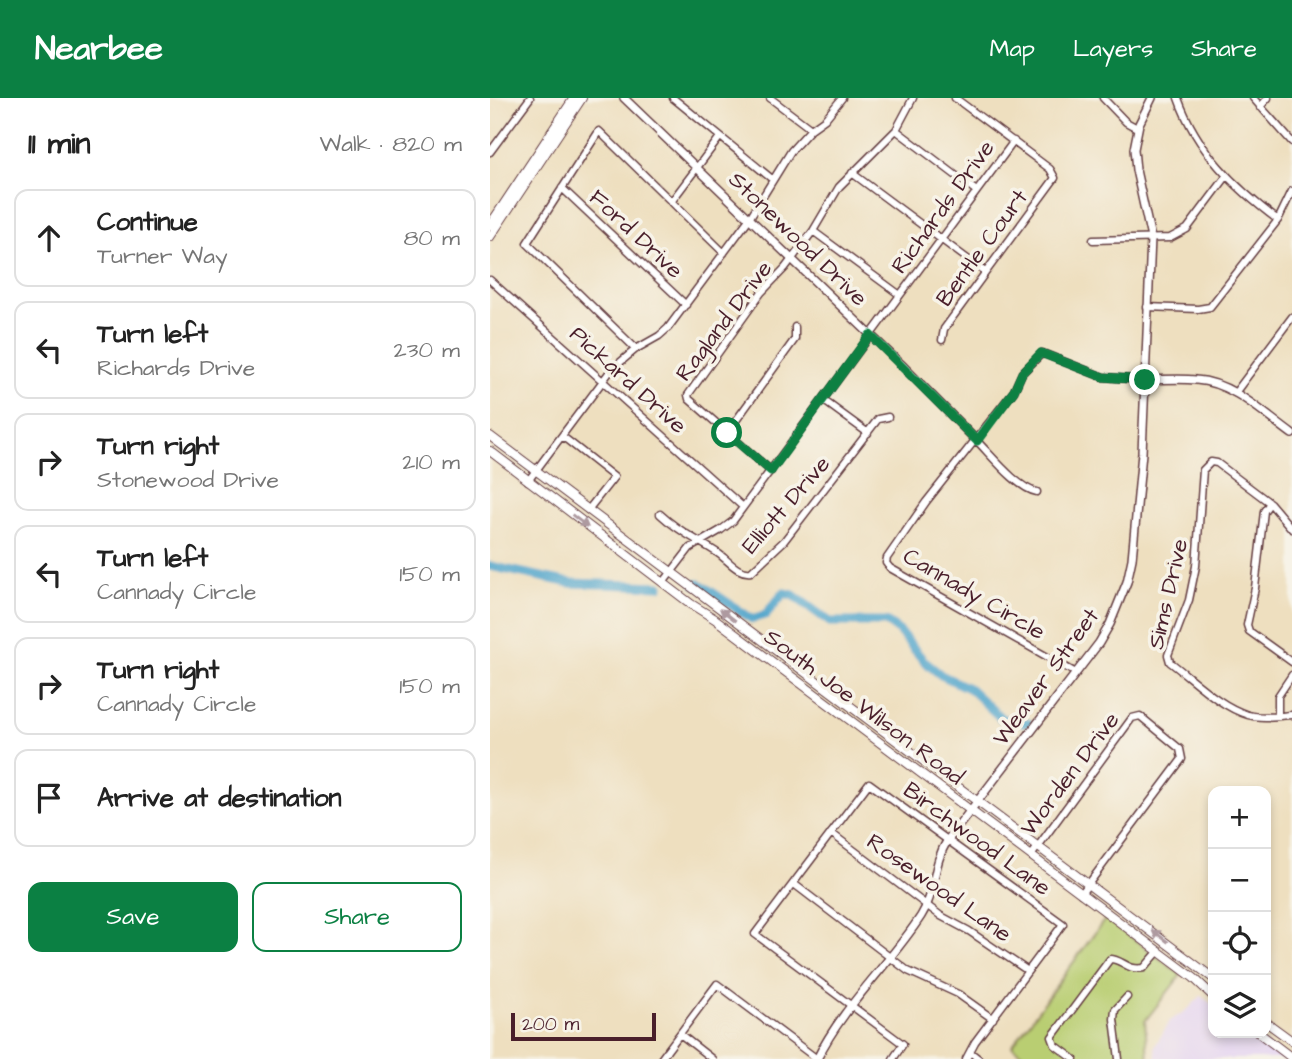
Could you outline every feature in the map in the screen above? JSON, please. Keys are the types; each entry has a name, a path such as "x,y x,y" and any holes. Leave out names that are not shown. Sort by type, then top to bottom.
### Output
{"main road":[{"path":"490,225 573,98"},
{"path":"490,237 582,98"},
{"name":"South Joe Wilson Road","path":"490,436 1209,975"},
{"name":"South Joe Wilson Road","path":"490,451 1082,894 1208,992"},
{"path":"1271,1026 1292,1041"},
{"path":"1266,1038 1292,1058"}],"street":[{"path":"490,152 530,98"},
{"name":"Stonewood Drive","path":"624,98 1020,484 1037,492"},
{"path":"673,98 772,179"},
{"path":"769,98 811,129"},
{"path":"528,481 611,370 668,328 749,219 791,151 842,98"},
{"name":"Ragland Drive","path":"727,433 689,399 688,395 754,303 813,231 826,207 852,173 878,151 896,130 913,98"},
{"path":"955,98 1014,141"},
{"path":"1103,98 1126,122 1137,128"},
{"name":"Weaver Street","path":"817,1059 927,905 939,854 947,841 1100,643 1127,582 1136,520 1151,238 1134,149 1137,128 1152,98"},
{"path":"1178,98 1196,137 1226,177 1278,220"},
{"path":"1253,98 1292,142"},
{"path":"1260,107 1268,98"},
{"path":"896,130 975,191"},
{"path":"636,349 527,243 598,131 724,253"},
{"path":"671,202 720,136"},
{"name":"Bentle Court","path":"942,340 944,329 1055,178 1050,169 1014,141"},
{"name":"Richards Drive","path":"663,583 690,548 733,521 1014,141"},
{"path":"852,173 985,272"},
{"path":"1093,240 1170,237 1187,229 1226,177"},
{"name":"Ford Drive","path":"562,188 686,304"},
{"path":"1147,307 1210,307 1278,220 1292,191"},
{"path":"813,231 900,295"},
{"name":"Pickard Drive","path":"490,280 743,507"},
{"path":"1236,393 1292,317"},
{"path":"771,471 727,433 795,339 794,327"},
{"name":"Cannady Circle","path":"1076,673 886,563 888,555 926,502 977,441 1014,391 1022,373 1041,353 1103,377 1145,380"},
{"path":"1145,380 1198,380 1236,393 1292,434"},
{"path":"823,400 868,433"},
{"name":"Elliott Drive","path":"698,543 742,572 751,572 784,541 878,419 888,417"},
{"path":"562,436 614,477 588,510"},
{"name":"Sims Drive","path":"1292,529 1270,503 1217,463 1211,462 1205,466 1196,566 1189,600 1168,655 1170,662 1232,709 1250,715 1292,715"},
{"path":"1270,503 1264,511 1255,588 1247,625 1249,631 1292,662"},
{"path":"660,513 698,543"},
{"path":"1279,716 1278,696 1292,675"},
{"name":"Worden Drive","path":"1031,856 1132,718 1140,716 1180,749 1182,759 1089,884"},
{"name":"Birchwood Lane","path":"831,833 869,783 1063,924 1028,971"},
{"path":"831,833 755,934 904,1044 893,1059"},
{"name":"Rosewood Lane","path":"831,833 941,916 970,930 1028,971"},
{"path":"794,884 908,971 958,994 993,1019"},
{"path":"1082,894 1089,884"},
{"path":"1074,1059 1055,1045 1052,1037 1110,959 1115,959 1128,968 1144,968 1158,952"},
{"path":"979,1059 968,1056 975,1042 1028,971"},
{"path":"661,1059 718,984 817,1059"},
{"path":"1119,1059 1115,1010 1126,997"},
{"path":"680,1034 712,1059"}],"shaded area":[{"path":"1201,996 1208,1001 1208,1038 1258,1038 1286,1059 1156,1059 1155,1046 1170,1021"}],"green space":[{"path":"1106,918 1181,975 1145,1021 1148,1059 1029,1059 1012,1046"}],"waterway":[{"path":"490,566 570,583 660,586"},
{"path":"695,584 700,584 752,619 765,615 784,593 793,595 830,622 886,622 899,631 925,662 941,675 970,689 1002,719 1028,723"}],"route":[{"path":"727,433 771,471 870,335 977,441 1014,391 1022,373 1041,353 1103,377 1145,380"}]}
